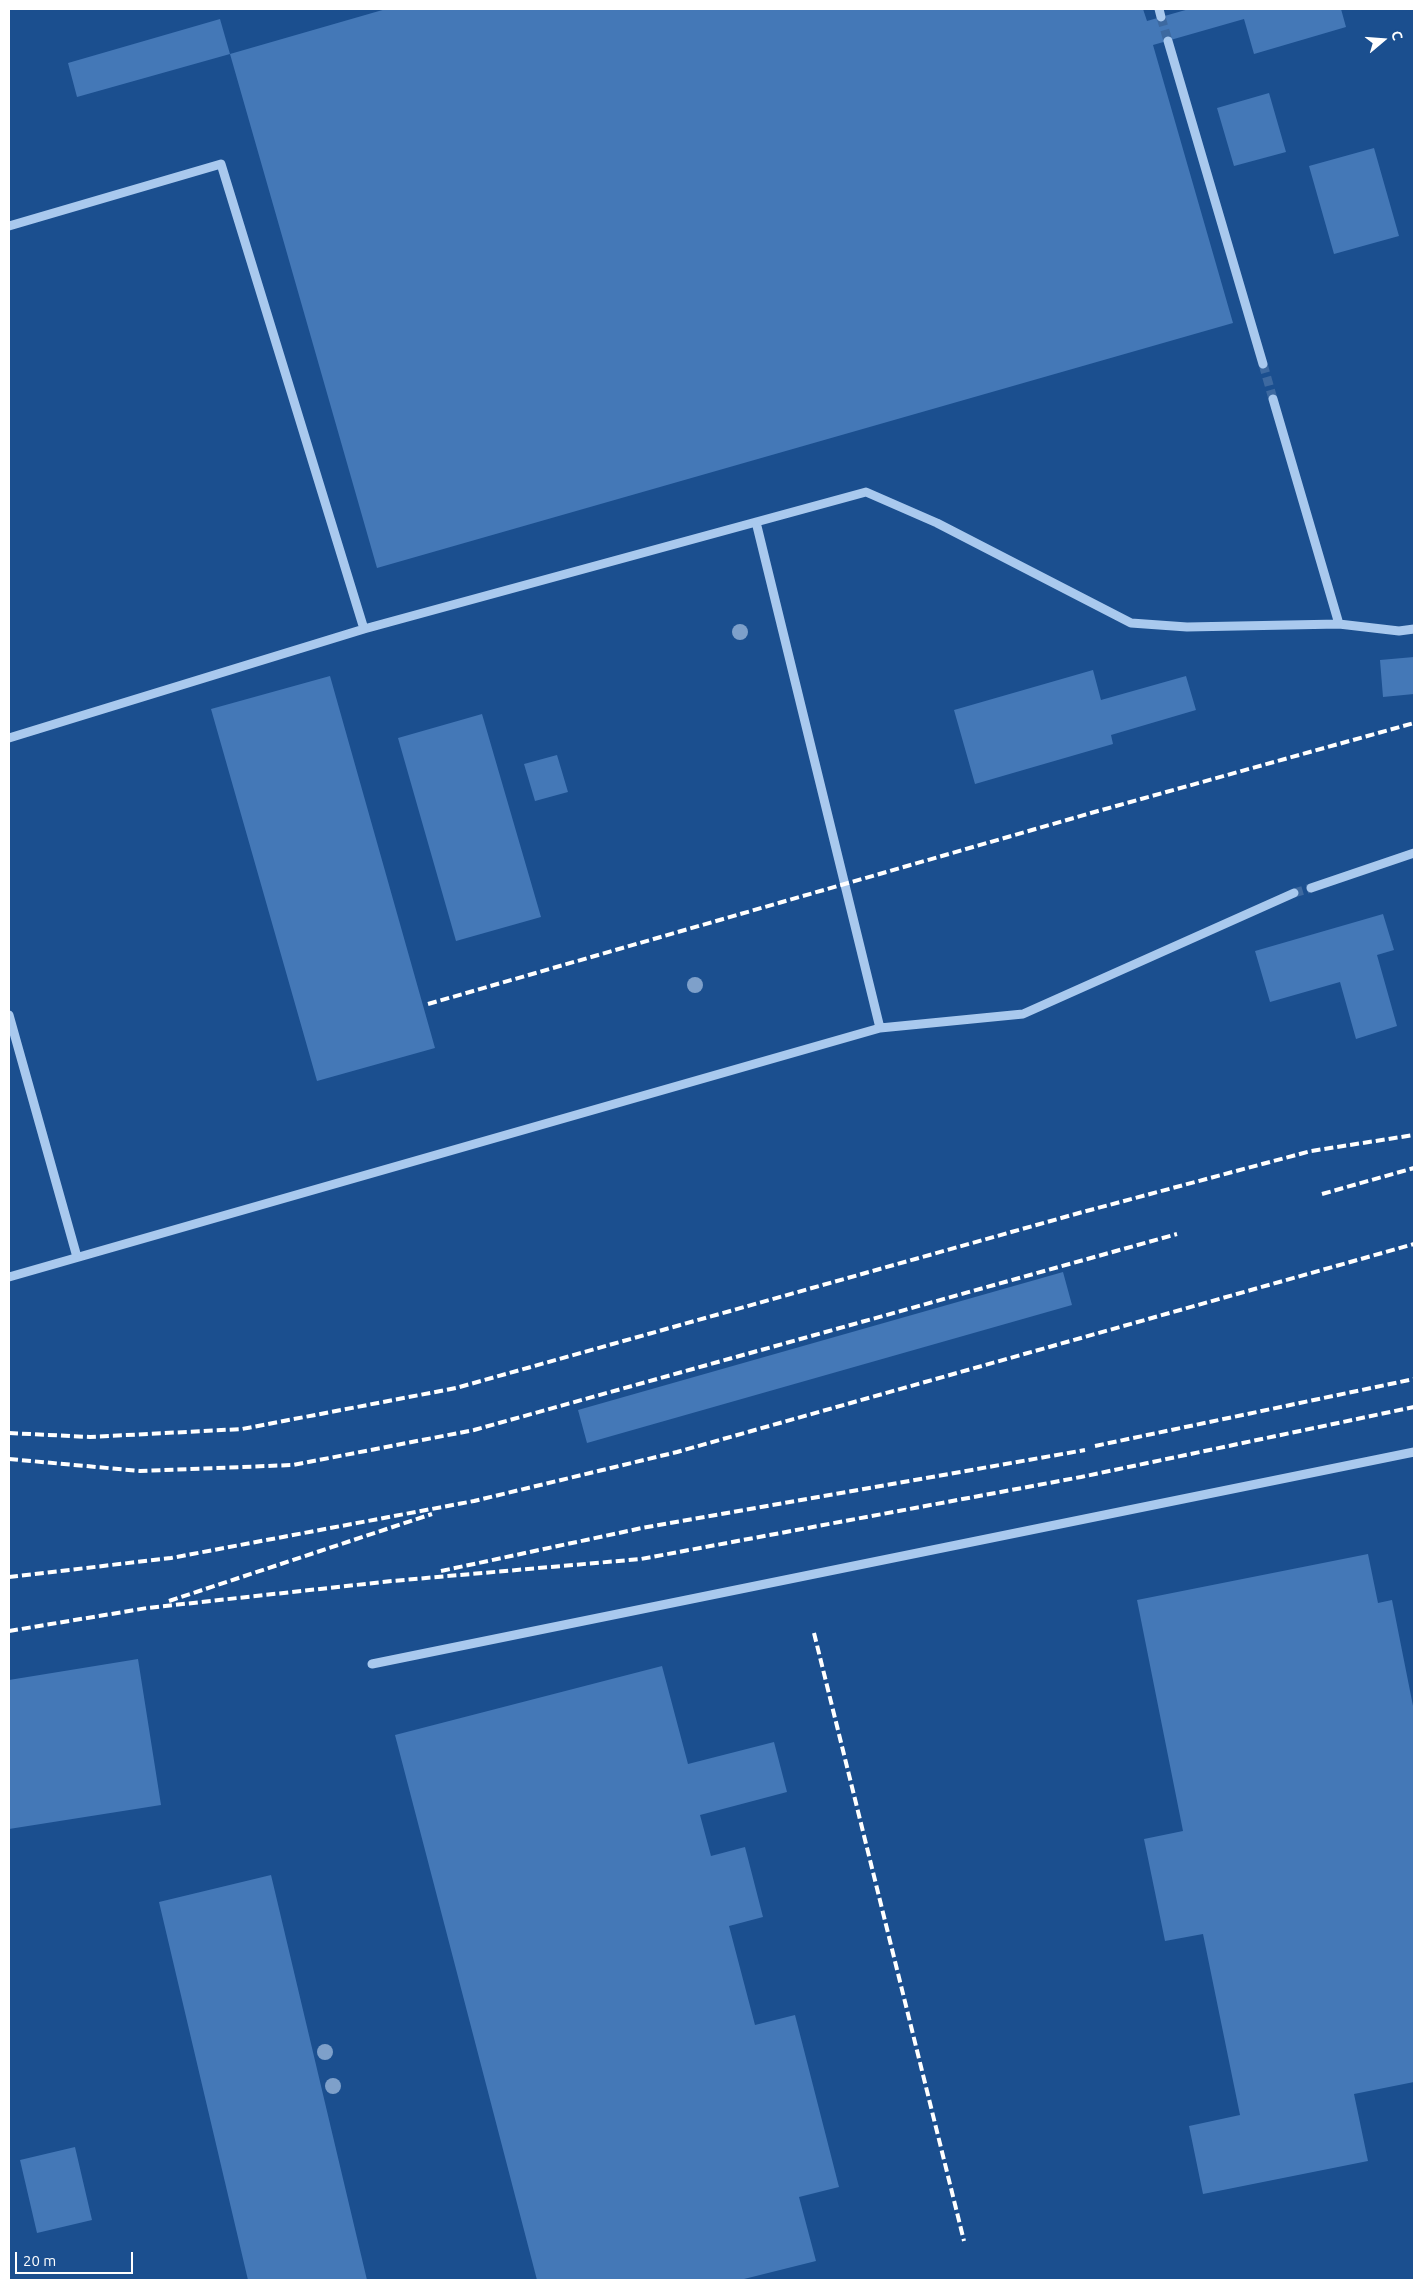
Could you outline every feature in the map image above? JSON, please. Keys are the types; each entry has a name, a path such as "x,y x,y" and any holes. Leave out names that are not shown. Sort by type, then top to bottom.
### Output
{"lane":[{"path":"1168,40 1263,364"},
{"path":"9,226 221,164 364,629"},
{"path":"1273,399 1339,624"},
{"path":"9,738 364,629 866,492 938,523 1131,622 1187,627 1339,624 1399,631 1414,629"},
{"path":"756,522 880,1028"},
{"path":"1311,888 1414,853"},
{"path":"9,1277 880,1028 1023,1014 1294,894"},
{"path":"9,1015 77,1257"},
{"path":"372,1664 1414,1452"}],"building":[{"path":"386,9 1143,9 1147,21 1189,9 1341,9 1346,27 1254,54 1244,19 1153,45 1233,323 377,568 230,54"},
{"path":"220,19 230,54 77,97 68,63"},
{"path":"1269,93 1286,152 1234,166 1217,108"},
{"path":"1374,148 1399,236 1334,254 1309,166"},
{"path":"1414,657 1414,694 1383,697 1380,660"},
{"path":"1093,670 1101,700 1186,676 1196,710 1111,735 1113,744 975,784 954,710"},
{"path":"330,676 435,1048 317,1081 211,709"},
{"path":"482,714 541,917 456,941 398,738"},
{"path":"557,755 568,792 535,801 524,764"},
{"path":"1383,914 1394,950 1377,955 1397,1026 1356,1039 1340,982 1270,1002 1255,951"},
{"path":"1063,1272 1072,1305 587,1443 578,1410"},
{"path":"1368,1554 1378,1603 1392,1600 1414,1711 1414,2082 1354,2094 1368,2161 1203,2194 1189,2126 1240,2115 1203,1934 1165,1941 1144,1839 1183,1831 1137,1600"},
{"path":"138,1659 161,1805 9,1829 9,1680"},
{"path":"662,1666 688,1764 774,1742 787,1792 700,1815 711,1856 745,1847 763,1917 729,1926 755,2025 795,2015 839,2187 799,2197 816,2261 740,2280 537,2280 395,1735"},
{"path":"271,1875 367,2280 248,2280 159,1902"},
{"path":"75,2147 92,2220 37,2233 20,2160"}],"tunnel":[{"path":"1161,17 1168,41"},
{"path":"1263,364 1273,399"},
{"path":"1294,893 1311,888"}],"railway":[{"path":"428,1004 1098,811 1414,723"},
{"path":"9,1433 90,1437 242,1429 456,1388 1079,1213 1311,1151 1414,1135"},
{"path":"1322,1194 1414,1168"},
{"path":"9,1459 140,1471 293,1465 474,1430 1177,1234"},
{"path":"9,1577 171,1558 474,1501 677,1452 1414,1244"},
{"path":"1095,1446 1414,1379"},
{"path":"9,1631 147,1608 392,1581 641,1559 1081,1477 1414,1407"},
{"path":"441,1571 642,1528 1085,1450"},
{"path":"169,1601 432,1514"},
{"path":"814,1633 964,2241"}]}
